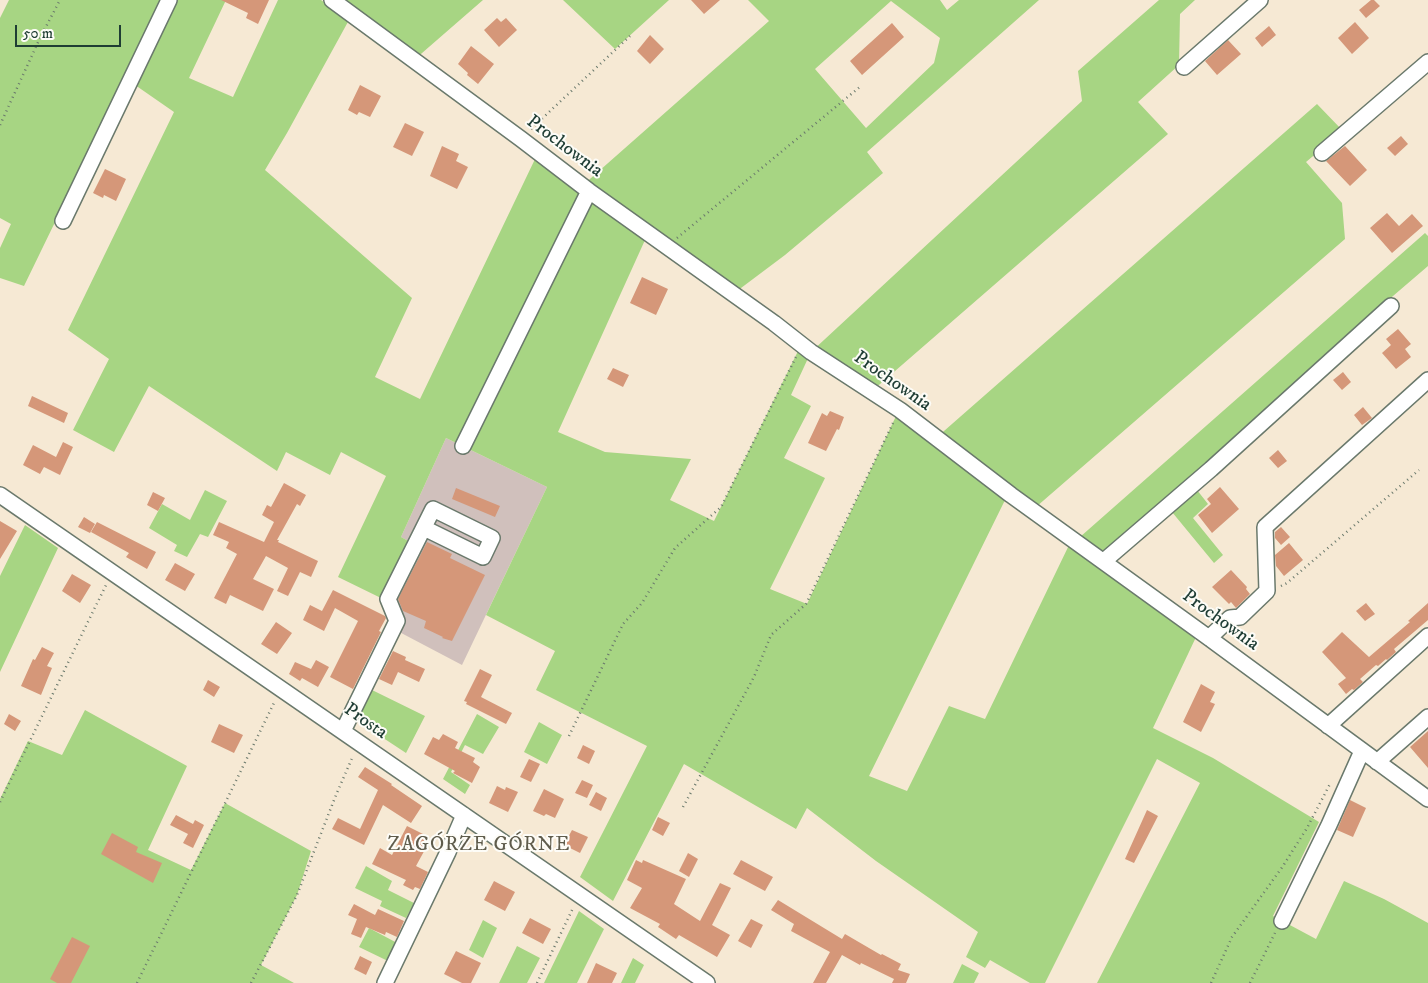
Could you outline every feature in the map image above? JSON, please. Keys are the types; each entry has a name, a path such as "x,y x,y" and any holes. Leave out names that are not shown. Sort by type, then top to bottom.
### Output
{"street":[{"path":"63,221 169,0"},
{"name":"Prochownia","path":"332,0 521,138 589,191 802,345 900,410 1011,495 1428,799"},
{"path":"1184,67 1260,0"},
{"path":"1322,153 1428,62"},
{"path":"463,446 589,191"},
{"path":"1104,561 1211,469 1391,306"},
{"path":"1209,638 1230,618 1240,618 1267,591 1265,527 1428,380"},
{"name":"Prosta","path":"0,495 707,983"},
{"path":"343,731 397,621 388,599 424,528"},
{"path":"1328,726 1428,636"},
{"path":"1377,762 1428,717"},
{"path":"1282,921 1329,825 1362,751"},
{"path":"385,983 464,815"}],"path":[{"path":"0,125 40,38 60,0"},
{"path":"521,138 630,36"},
{"path":"667,247 860,86"},
{"path":"569,736 623,624 642,603 676,548 721,507 802,345"},
{"path":"683,807 754,677 771,635 806,604 900,410"},
{"path":"1267,591 1287,583 1419,470"},
{"path":"0,802 112,572"},
{"path":"137,983 281,689"},
{"path":"251,983 297,895 359,742"},
{"path":"1211,983 1232,937 1283,866 1307,828 1334,777"},
{"path":"537,983 579,895"},
{"path":"1250,983 1282,921"}],"shaded area":[{"path":"446,438 547,487 462,665 386,625 393,608 381,602 410,542 401,537"}],"green space":[{"path":"9,0 226,0 189,78 233,97 278,0 321,0 349,20 265,170 412,298 375,377 420,399 536,157 645,240 558,432 605,452 691,459 670,500 714,521 800,347 810,354 791,395 811,406 784,458 825,478 770,589 807,604 897,414 1007,496 869,776 907,791 949,706 985,719 1071,541 1197,635 1153,728 1213,758 1319,822 1273,916 1316,939 1344,881 1384,899 1428,923 1428,983 1097,983 1200,783 1157,759 1045,983 1030,983 990,960 985,968 966,957 978,932 876,861 807,808 796,829 684,764 613,901 580,877 647,746 536,690 555,651 486,615 547,487 446,438 401,537 410,542 383,599 338,577 386,476 341,452 330,475 286,452 277,471 149,386 114,452 73,430 109,359 68,330 174,112 125,78 24,286 0,278 0,248 11,224 0,218 0,18"},
{"path":"332,0 483,0 414,60"},
{"path":"563,0 669,0 615,49"},
{"path":"748,0 940,0 947,10 959,0 1039,0 867,152 883,173 785,255 733,294 582,186 769,21","holes":["891,1 940,38 934,63 866,128 815,69"]},
{"path":"1159,0 1195,0 1180,14 1179,65 1138,102 1168,134 872,391 811,352 1082,101 1078,71"},
{"path":"1317,104 1343,131 1306,162 1342,203 1345,239 1036,507 936,438"},
{"path":"1425,233 1428,236 1428,266 1113,548 1101,551 1080,537"},
{"path":"205,490 227,501 208,537 200,534 187,557 174,551 177,545 149,528 162,504 190,520"},
{"path":"1197,490 1208,504 1193,518 1223,555 1214,563 1172,512"},
{"path":"25,525 58,548 0,672 0,576"},
{"path":"372,690 425,716 406,753 356,720"},
{"path":"85,710 187,766 148,850 191,870 225,803 311,851 297,895 261,965 294,983 0,983 0,799 28,741 62,755"},
{"path":"477,714 499,727 483,754 465,745 451,772 470,785 465,794 443,779"},
{"path":"539,722 562,735 547,764 524,752"},
{"path":"366,866 392,881 388,890 414,903 406,918 380,906 382,901 355,888"},
{"path":"579,911 604,929 577,983 544,983"},
{"path":"483,920 497,928 483,958 469,950"},
{"path":"369,928 399,944 390,962 359,947"},
{"path":"517,946 540,958 527,983 499,983"},
{"path":"633,958 644,965 635,983 621,983"},
{"path":"962,964 979,973 974,983 953,983"}],"building":[{"path":"221,0 269,0 258,24 246,18 248,13"},
{"path":"691,0 720,0 704,14"},
{"path":"1371,0 1374,0 1380,6 1366,18 1359,10"},
{"path":"497,18 501,22 506,18 517,30 499,47 484,30"},
{"path":"1355,22 1369,38 1352,54 1338,38"},
{"path":"892,23 904,37 862,75 850,61"},
{"path":"1269,26 1276,35 1262,47 1255,38"},
{"path":"650,35 664,49 650,64 637,51"},
{"path":"1228,40 1241,54 1217,75 1205,61"},
{"path":"471,46 494,64 478,84 458,64"},
{"path":"360,85 381,96 370,117 359,112 357,115 348,110"},
{"path":"405,123 424,132 412,156 393,147"},
{"path":"1401,136 1408,144 1395,156 1387,148"},
{"path":"442,146 459,154 456,161 468,167 457,189 430,176"},
{"path":"1345,146 1367,170 1350,186 1326,161"},
{"path":"105,169 126,179 116,201 104,195 103,198 93,193"},
{"path":"1387,213 1399,226 1412,214 1423,226 1392,253 1370,228"},
{"path":"642,277 668,289 656,315 630,303"},
{"path":"1398,329 1411,344 1405,349 1411,357 1396,369 1382,353 1391,345 1386,339"},
{"path":"613,368 629,375 623,387 607,379"},
{"path":"1343,372 1351,382 1342,390 1333,380"},
{"path":"32,396 68,413 64,423 28,406"},
{"path":"1363,407 1372,418 1362,425 1354,415"},
{"path":"830,411 844,417 839,430 837,429 826,451 808,443 822,413 827,416"},
{"path":"63,442 73,447 60,475 44,467 40,474 23,465 33,445 56,457"},
{"path":"1278,450 1287,461 1278,468 1269,458"},
{"path":"284,483 306,495 300,506 297,504 277,540 318,561 311,577 300,572 288,596 277,591 288,568 266,556 253,579 274,589 263,611 230,595 226,604 214,598 237,554 226,548 229,542 213,535 219,522 264,542 274,522 262,515 267,505 271,507"},
{"path":"1220,487 1239,509 1212,533 1198,515 1211,504 1207,499"},
{"path":"456,488 500,506 495,517 452,499"},
{"path":"153,492 165,498 158,511 147,505"},
{"path":"84,517 95,524 90,533 78,527"},
{"path":"0,521 17,531 0,559"},
{"path":"97,522 156,552 147,569 126,557 129,553 91,532"},
{"path":"1281,527 1290,537 1281,545 1275,538 1275,532"},
{"path":"427,542 452,554 450,558 485,575 452,641 424,628 426,621 403,611 398,599"},
{"path":"1289,543 1303,560 1284,576 1276,566 1275,555"},
{"path":"175,563 195,574 185,591 165,580"},
{"path":"1231,570 1247,587 1246,589 1250,594 1236,608 1231,602 1229,604 1212,587"},
{"path":"72,574 91,585 80,603 62,591"},
{"path":"333,590 386,618 353,689 330,677 358,621 335,608 324,631 303,620 310,605 322,611"},
{"path":"1366,603 1375,614 1365,621 1356,611"},
{"path":"1428,603 1428,620 1394,649 1396,652 1387,660 1378,666 1376,665 1360,679 1363,682 1346,694 1338,684 1346,678 1322,652 1342,632 1369,657 1410,622 1408,621"},
{"path":"276,622 292,633 277,654 261,644"},
{"path":"42,647 54,653 47,666 52,668 41,695 21,686 33,659 35,660"},
{"path":"393,651 406,657 405,660 425,669 419,682 398,672 392,685 379,679"},
{"path":"316,660 329,667 318,687 302,678 300,681 289,674 295,662 311,669"},
{"path":"480,669 492,675 481,697 512,713 506,724 466,704 467,702 464,701"},
{"path":"208,680 220,687 214,697 203,690"},
{"path":"1201,684 1215,692 1210,702 1215,704 1201,732 1183,722"},
{"path":"9,714 21,721 15,731 4,724"},
{"path":"219,724 243,735 234,753 211,742"},
{"path":"1428,731 1428,768 1410,747"},
{"path":"443,734 458,742 455,748 475,758 473,762 480,767 472,783 424,754 433,737 439,740"},
{"path":"583,745 595,751 589,764 577,758"},
{"path":"529,759 540,764 531,782 520,777"},
{"path":"365,767 422,806 411,823 383,805 364,845 332,829 338,818 360,829 378,790 358,777"},
{"path":"582,780 593,785 587,798 575,793"},
{"path":"497,786 505,790 506,787 518,792 508,812 489,803"},
{"path":"544,789 564,799 555,818 533,811"},
{"path":"596,792 607,798 601,811 589,805"},
{"path":"1350,800 1366,808 1353,837 1337,830"},
{"path":"1147,810 1158,816 1134,863 1125,859"},
{"path":"176,815 193,824 195,820 204,825 193,848 183,843 188,834 170,825"},
{"path":"658,817 670,823 663,836 652,830"},
{"path":"407,826 427,836 424,843 428,844 416,866 428,872 420,889 415,887 413,890 403,885 406,880 372,864 380,848 392,855"},
{"path":"572,830 588,837 580,853 564,845"},
{"path":"112,833 138,847 136,852 162,863 153,883 101,854"},
{"path":"688,853 698,859 689,877 679,871"},
{"path":"636,860 642,863 643,860 686,879 674,904 700,921 720,883 731,888 712,925 730,935 717,957 679,935 676,939 658,927 660,924 630,908 642,888 627,880"},
{"path":"741,860 773,877 765,891 733,874"},
{"path":"494,881 515,892 505,911 484,900"},
{"path":"778,900 842,939 845,934 881,955 901,964 898,970 910,974 906,983 892,983 894,979 861,963 860,965 842,955 826,983 813,983 830,952 791,931 794,924 771,910"},
{"path":"354,904 375,915 378,909 404,921 397,937 386,932 385,935 366,927 361,938 351,934 357,919 348,915"},
{"path":"530,918 551,929 543,944 522,933"},
{"path":"751,919 763,925 751,948 738,941"},
{"path":"72,937 90,946 71,983 57,983 50,979"},
{"path":"456,951 481,963 471,983 462,983 444,974"},
{"path":"360,956 372,962 366,975 354,969"},
{"path":"596,963 617,973 612,983 587,983"}],"district":[{"name":"ZAGÓRZE GÓRNE","path":"479,846"}]}
